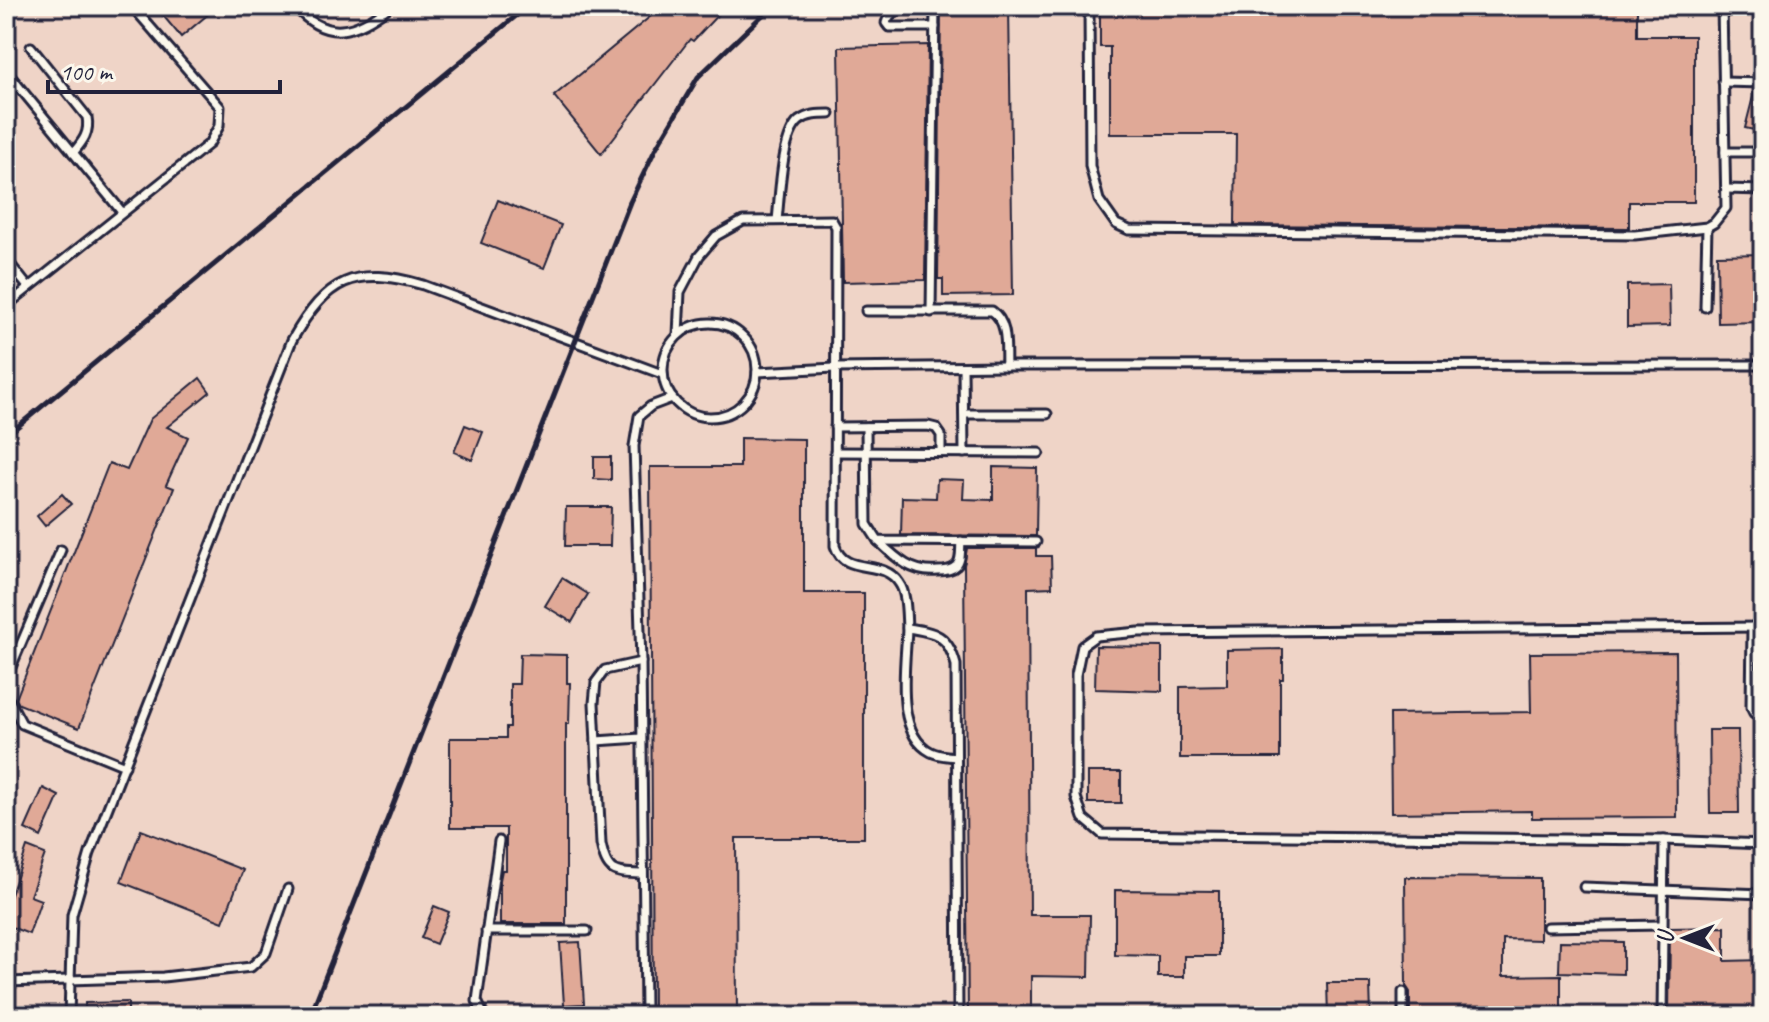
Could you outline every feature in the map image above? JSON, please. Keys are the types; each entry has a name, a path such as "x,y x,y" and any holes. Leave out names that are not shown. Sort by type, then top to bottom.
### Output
{"lane":[{"path":"6,306 209,144 215,135 220,107 132,6"},
{"path":"295,6 308,22 328,30 345,30 370,22 390,6"},
{"path":"913,6 894,11 886,23 889,27 935,27"},
{"path":"931,312 935,6"},
{"path":"1089,6 1090,166 1099,200 1116,224 1129,230 1635,235 1707,227 1726,208 1722,6"},
{"path":"31,47 87,117 89,127 86,138 73,153"},
{"path":"6,71 122,212"},
{"path":"1723,82 1763,83"},
{"path":"777,220 784,161 793,128 801,119 830,114"},
{"path":"1725,152 1763,152"},
{"path":"1726,189 1763,190"},
{"path":"678,335 680,292 699,256 716,236 743,221 832,220 836,227 834,534 838,555 845,563 888,573 900,583 907,628 905,713 909,729 923,747 934,754 956,757"},
{"path":"1705,307 1707,227"},
{"path":"6,259 28,287"},
{"path":"69,1016 72,915 90,853 292,340 309,309 330,290 354,278 389,275 662,374"},
{"path":"866,311 992,311 1000,317 1005,331 1006,366"},
{"path":"707,323 722,324 737,331 748,342 755,356 757,372 747,400 737,410 709,418 682,409 672,398 662,374 665,357 678,335 691,327 707,323"},
{"path":"757,372 1006,366 1763,365"},
{"path":"963,367 964,453"},
{"path":"638,1016 645,1011 641,874 641,662 634,446 639,416 651,406 672,398"},
{"path":"964,414 1047,414"},
{"path":"835,427 936,428 941,435 941,452"},
{"path":"866,427 867,524 878,541 901,562 924,572 949,570 956,566 960,559 961,541"},
{"path":"835,452 1039,453"},
{"path":"878,541 1036,542"},
{"path":"61,550 6,679 8,698 22,724 125,766"},
{"path":"1752,627 1751,707 1754,713 1763,717"},
{"path":"1763,627 1139,632 1096,636 1082,646 1076,675 1076,797 1083,818 1102,834 1664,840 1763,844"},
{"path":"907,628 928,631 946,640 956,665 958,1016"},
{"path":"641,662 605,670 596,682 594,703 601,844 605,863 617,873 641,874"},
{"path":"596,741 641,738"},
{"path":"1662,1016 1664,840"},
{"path":"484,1016 477,1001 499,841"},
{"path":"1584,887 1763,894"},
{"path":"6,982 194,975 251,967 266,953 288,889"},
{"path":"1547,927 1662,925"},
{"path":"486,931 587,931"},
{"path":"1403,992 1403,1016"}],"shaded area":[{"path":"6,6 1763,6 1763,1016 6,1016"}],"building":[{"path":"155,6 218,6 181,37"},
{"path":"663,6 726,6 693,41 690,39 601,154 554,96"},
{"path":"941,6 1009,6 1013,295 943,296 943,279 938,279"},
{"path":"1100,6 1637,6 1637,36 1694,36 1694,202 1629,202 1629,228 1235,225 1236,134 1110,134 1110,47 1100,47"},
{"path":"928,45 925,280 843,282 839,47"},
{"path":"1755,89 1763,89 1763,132 1745,128"},
{"path":"498,200 561,225 544,268 481,243"},
{"path":"1763,254 1763,322 1718,323 1717,255"},
{"path":"1669,284 1670,326 1627,327 1627,285"},
{"path":"200,378 210,392 167,427 188,437 166,485 174,488 79,728 19,704 16,699 109,463 127,470 150,419"},
{"path":"465,425 483,432 472,460 454,452"},
{"path":"740,438 804,439 804,593 864,593 864,838 736,838 737,1016 653,1016 650,467 740,467"},
{"path":"594,457 611,457 611,480 594,479"},
{"path":"993,467 1037,468 1036,536 901,535 902,497 936,498 937,479 964,480 963,499 993,500"},
{"path":"62,494 71,504 45,526 37,516"},
{"path":"566,507 611,507 610,546 565,546"},
{"path":"967,548 1036,548 1036,556 1051,556 1052,587 1028,588 1030,915 1090,915 1089,977 1031,976 1031,1016 968,1016 964,565"},
{"path":"562,578 588,594 572,622 545,606"},
{"path":"1096,646 1162,647 1162,691 1095,689"},
{"path":"1283,649 1280,758 1180,758 1180,687 1227,686 1227,650"},
{"path":"1676,652 1677,817 1532,818 1532,811 1391,813 1390,714 1531,712 1530,653"},
{"path":"520,654 567,655 567,683 570,683 569,724 566,724 566,924 500,924 500,880 502,870 506,870 506,828 450,828 450,738 506,738 506,727 510,727 510,684 519,684"},
{"path":"1709,730 1738,730 1739,813 1710,813"},
{"path":"1088,772 1121,772 1121,803 1088,803"},
{"path":"43,788 59,796 41,837 25,829"},
{"path":"141,830 243,870 223,922 121,882"},
{"path":"27,847 45,854 30,896 41,900 29,934 6,925 6,910"},
{"path":"1405,877 1540,878 1540,940 1503,939 1503,976 1561,975 1561,1016 1410,1016 1410,992 1406,986"},
{"path":"1115,890 1219,891 1219,956 1184,956 1184,977 1158,977 1158,956 1115,955"},
{"path":"434,906 449,912 436,944 421,938"},
{"path":"1725,927 1725,961 1763,960 1763,1016 1669,1016 1670,928"},
{"path":"1560,941 1623,942 1623,974 1559,972"},
{"path":"580,942 584,1004 564,1005 560,943"},
{"path":"1327,983 1370,983 1371,1016 1328,1016"},
{"path":"128,1002 128,1016 85,1016 85,1003"}],"railway":[{"path":"6,436 528,6"},
{"path":"310,1016 630,202 656,148 698,77 772,6"}]}
